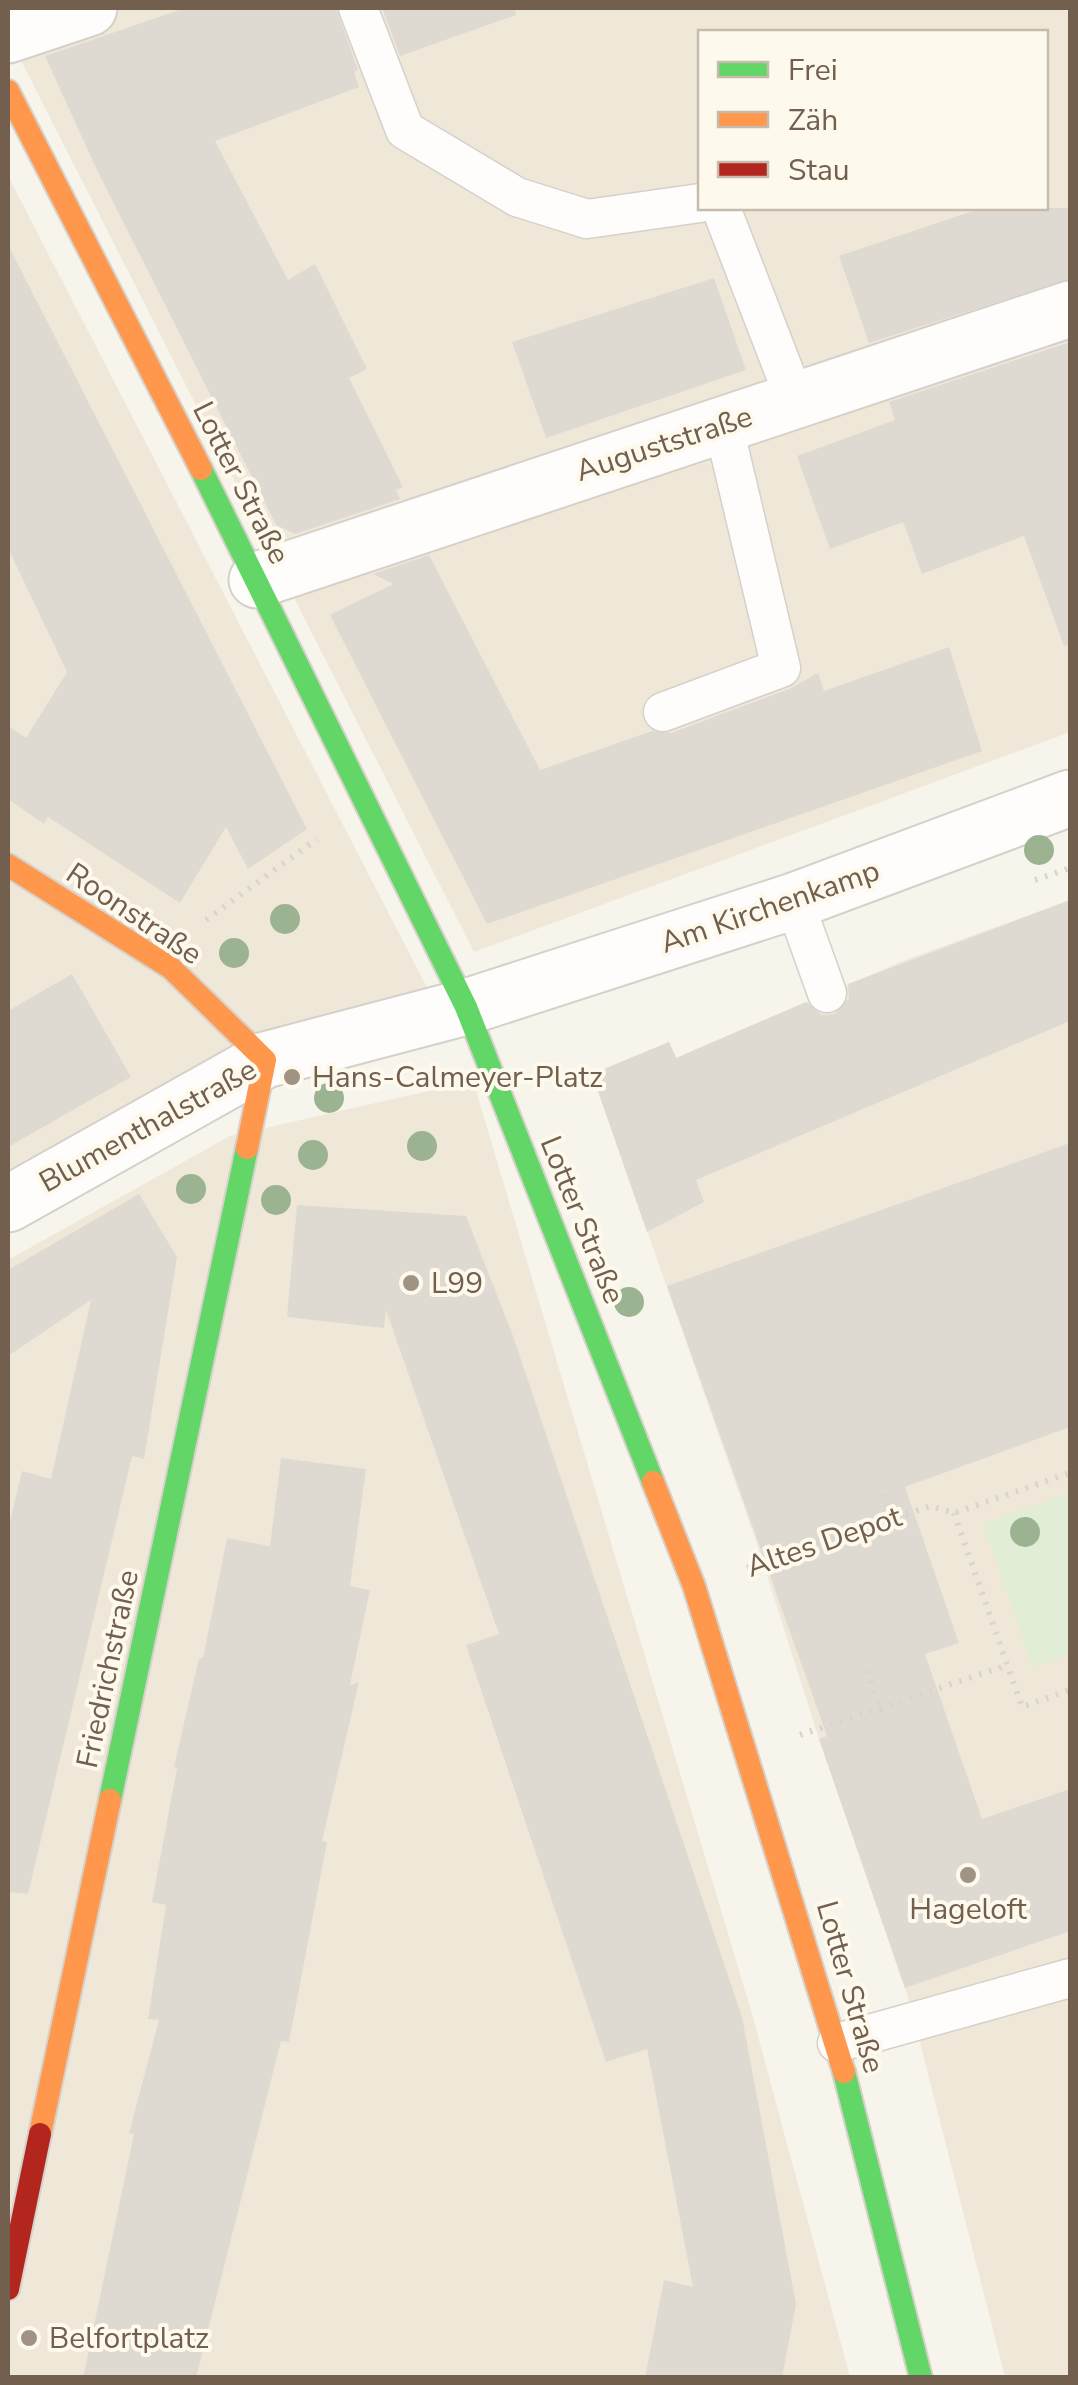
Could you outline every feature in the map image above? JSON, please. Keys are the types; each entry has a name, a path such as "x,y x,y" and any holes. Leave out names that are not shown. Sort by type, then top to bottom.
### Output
{"street":[{"path":"8,35 89,8"},
{"name":"Lotter Straße","path":"8,90 466,1007 694,1586 837,2042 917,2376"},
{"name":"Auguststraße","path":"256,580 1070,309"},
{"name":"Am Kirchenkamp","path":"466,1007 794,901 1070,798"},
{"name":"Roonstraße","path":"8,866 171,968 265,1060"},
{"name":"Blumenthalstraße","path":"8,1204 265,1060 466,1007"},
{"name":"Friedrichstraße","path":"8,2289 265,1060"}],"lane":[{"path":"358,8 405,130 517,197 587,219 698,203"},
{"path":"722,210 796,402"},
{"path":"663,712 780,668 722,424"},
{"path":"794,901 827,993"},
{"path":"837,2042 1070,1978"}],"path":[{"path":"194,930 312,844"},
{"name":"Altes Depot","path":"694,1586 930,1506 954,1512 1070,1474"},
{"path":"884,1494 892,1519"},
{"path":"954,1512 1022,1707 1070,1690"},
{"path":"748,1752 1008,1665"},
{"path":"868,1671 883,1716"}],"shaded area":[{"path":"8,8 1070,8 1070,732 474,952 8,35"},
{"path":"8,176 434,1001 8,1194"},
{"path":"1070,900 1070,2377 1005,2377 910,2003 756,1541 592,1074 669,1042 677,1058 905,960"},
{"path":"473,1081 752,2014 850,2377 8,2377 8,1260 230,1136"}],"green space":[{"path":"1070,1493 1070,1655 1033,1668 983,1524"}],"building":[{"path":"185,8 336,8 358,70 354,72 359,87 215,141 288,280 315,264 367,369 349,378 403,487 396,490 400,499 295,534 276,525 96,168 45,56"},
{"path":"382,8 515,8 516,15 400,56"},
{"path":"1070,208 1070,279 869,343 839,256 976,210"},
{"path":"8,245 307,829 248,869 226,827 180,903 48,817 44,824 8,799 8,726 26,738 67,672 8,548"},
{"path":"714,278 746,370 546,438 512,342"},
{"path":"1070,342 1070,645 1064,646 1024,536 922,574 903,522 830,549 797,456 895,420 889,402"},
{"path":"429,555 540,770 652,731 671,733 789,689 818,673 824,691 949,647 982,751 487,924 330,615 393,584 373,574"},
{"path":"1070,900 1070,1021 696,1180 704,1202 647,1232 592,1074 669,1042 676,1058 806,1002 822,1015 835,1014 849,998 848,984"},
{"path":"72,974 131,1077 8,1147 8,1011"},
{"path":"1070,1143 1070,1427 905,1487 959,1643 925,1654 982,1819 1070,1789 1070,1931 905,1988 819,1739 827,1736 667,1286"},
{"path":"139,1194 177,1257 144,1459 132,1456 28,1894 8,1892 8,1530 22,1471 51,1479 91,1300 8,1356 8,1270"},
{"path":"297,1205 466,1216 512,1333 742,2017 796,2304 782,2378 645,2378 664,2280 693,2287 647,2049 606,2062 466,1645 499,1634 386,1310 384,1328 287,1317"},
{"path":"281,1458 366,1469 350,1586 370,1590 350,1685 359,1682 322,1841 327,1842 289,2042 281,2041 196,2378 83,2378 134,2134 129,2133 159,2020 148,2019 166,1905 152,1902 177,1768 174,1767 199,1658 203,1658 227,1538 270,1546"}],"traffic: fast":[{"path":"201,469 466,1007 653,1482"},
{"path":"110,1800 247,1148"},
{"path":"844,2072 921,2378"}],"traffic: slow":[{"path":"8,91 201,469"},
{"path":"8,865 171,968 265,1060 247,1148"},
{"path":"653,1482 694,1586 844,2072"},
{"path":"40,2134 110,1800"}],"traffic: jam":[{"path":"8,2289 40,2134"}],"place":[{"name":"Hans-Calmeyer-Platz","path":"292,1077"},
{"name":"L99","path":"411,1283"},
{"name":"Hageloft","path":"968,1875"},
{"name":"Belfortplatz","path":"29,2338"}]}
